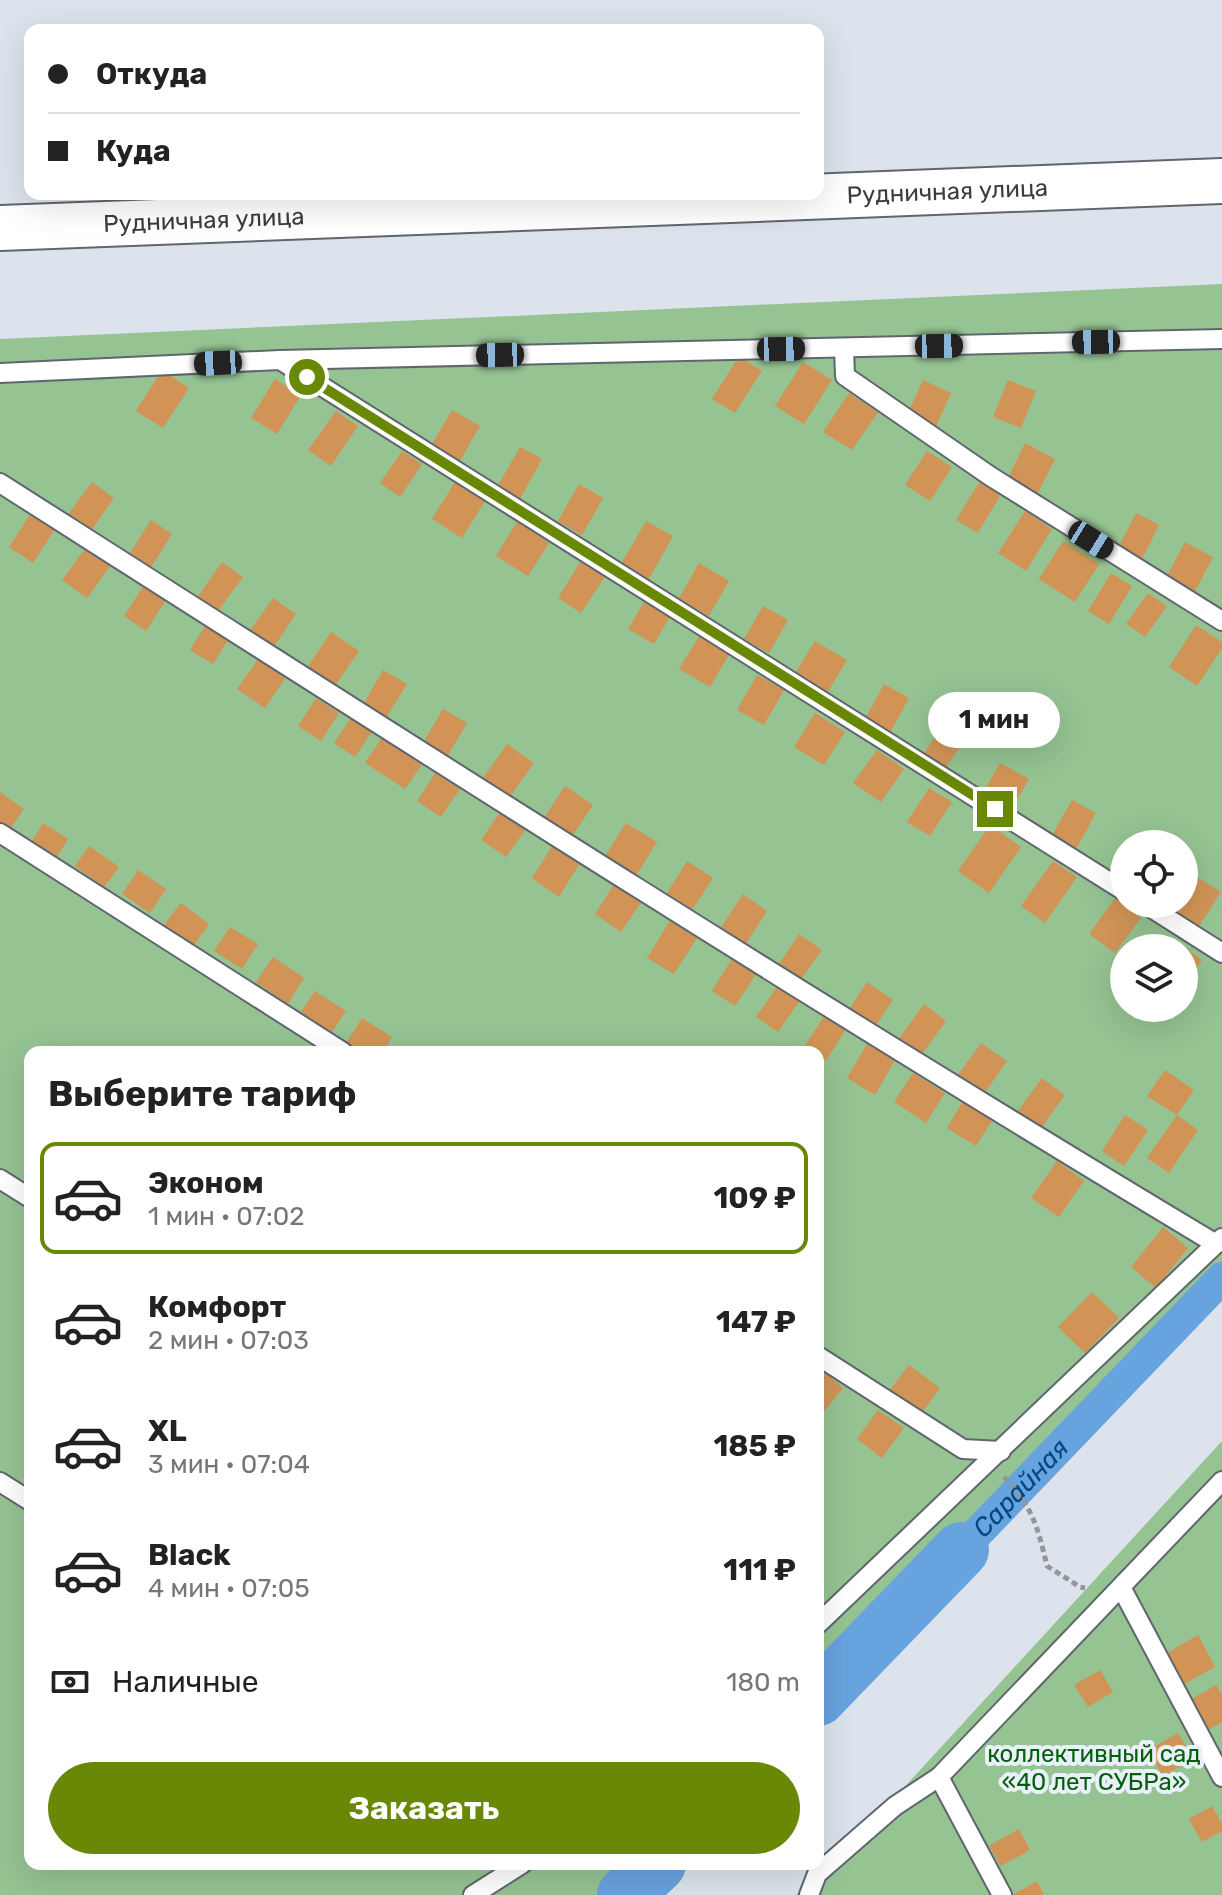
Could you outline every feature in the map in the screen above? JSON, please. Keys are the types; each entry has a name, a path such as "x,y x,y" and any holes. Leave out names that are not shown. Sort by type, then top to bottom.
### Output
{"highway":[{"name":"Рудничная улица","path":"824,196 1222,181"},
{"name":"Рудничная улица","path":"0,228 728,200"}],"lane":[{"path":"0,373 280,360 1222,339"},
{"path":"844,348 845,376 990,476 1222,621"},
{"path":"280,360 1110,882"},
{"path":"0,483 1009,1120 1219,1241 824,1618"},
{"path":"0,833 334,1046"},
{"path":"1167,918 1222,953"},
{"path":"0,1179 24,1194"},
{"path":"824,1360 963,1449 1001,1451"},
{"path":"824,1868 895,1806 939,1777 1222,1481"},
{"path":"0,1482 24,1497"},
{"path":"1122,1589 1222,1777"},
{"path":"939,1777 1002,1895"},
{"path":"473,1895 513,1870"},
{"path":"809,1895 822,1870"}],"path":[{"path":"999,1471 1024,1498 1036,1521 1047,1566 1080,1587 1122,1589"}],"green space":[{"path":"1222,284 1222,1270 824,1680 824,1046 24,1046 24,1870 639,1870 615,1895 0,1895 0,339"},
{"name":"коллективный сад «40 лет СУБРа»","path":"1222,1441 1222,1895 796,1895 854,1842"}],"building":[{"path":"739,356 762,371 735,413 712,399"},
{"path":"803,362 832,380 804,424 775,406"},
{"path":"162,370 189,388 163,428 136,411"},
{"path":"275,379 301,395 277,434 251,418"},
{"path":"923,380 951,393 936,426 908,413"},
{"path":"1008,380 1036,391 1021,428 993,417"},
{"path":"849,393 878,412 852,450 823,432"},
{"path":"452,410 480,426 459,462 431,446"},
{"path":"336,411 358,426 331,466 308,450"},
{"path":"1025,443 1055,459 1038,493 1008,478"},
{"path":"520,447 542,459 520,499 497,487"},
{"path":"402,451 422,464 400,497 380,483"},
{"path":"927,451 952,467 930,501 905,485"},
{"path":"980,481 1001,494 978,533 956,520"},
{"path":"92,482 114,498 90,532 67,516"},
{"path":"455,482 485,501 462,538 432,519"},
{"path":"579,484 603,498 582,535 558,521"},
{"path":"1025,511 1052,529 1026,571 998,553"},
{"path":"31,513 55,529 33,563 9,547"},
{"path":"1136,513 1159,525 1142,559 1119,546"},
{"path":"151,520 172,534 151,567 130,553"},
{"path":"646,521 673,536 649,579 621,564"},
{"path":"517,522 549,543 528,576 496,556"},
{"path":"1063,541 1099,564 1075,602 1039,579"},
{"path":"1185,542 1213,557 1195,591 1167,576"},
{"path":"86,547 111,565 87,598 62,580"},
{"path":"582,559 606,575 581,613 558,598"},
{"path":"222,562 243,577 218,611 198,596"},
{"path":"699,563 729,581 709,616 679,598"},
{"path":"1111,573 1132,586 1109,624 1088,611"},
{"path":"144,585 166,600 146,631 124,616"},
{"path":"1148,593 1167,606 1145,637 1126,624"},
{"path":"273,598 296,614 273,648 249,632"},
{"path":"645,600 671,615 654,644 628,629"},
{"path":"763,606 788,620 769,653 744,639"},
{"path":"207,623 230,637 213,664 190,650"},
{"path":"1196,625 1222,642 1222,648 1197,686 1169,667"},
{"path":"331,632 359,651 334,687 307,668"},
{"path":"700,635 730,653 710,687 679,669"},
{"path":"815,641 847,660 826,695 794,675"},
{"path":"261,655 288,674 265,708 237,689"},
{"path":"383,670 407,684 386,718 363,705"},
{"path":"757,675 784,690 764,725 737,710"},
{"path":"884,684 909,698 891,731 866,717"},
{"path":"316,698 339,713 321,741 298,726"},
{"path":"443,709 467,723 447,757 423,743"},
{"path":"815,713 845,732 824,765 794,747"},
{"path":"353,715 374,729 355,757 334,743"},
{"path":"944,722 966,737 945,769 923,755"},
{"path":"383,736 423,763 405,789 365,763"},
{"path":"507,744 534,763 508,800 481,781"},
{"path":"877,750 904,769 881,802 853,783"},
{"path":"1000,763 1029,779 1011,810 982,794"},
{"path":"436,772 460,789 441,817 417,801"},
{"path":"565,786 593,805 571,838 543,819"},
{"path":"929,788 952,802 930,836 907,822"},
{"path":"0,792 24,809 10,829 0,823"},
{"path":"1072,800 1096,813 1076,849 1052,835"},
{"path":"500,812 526,829 506,857 481,840"},
{"path":"43,823 68,839 55,860 30,844"},
{"path":"626,823 657,842 636,876 605,856"},
{"path":"990,825 1021,847 989,893 958,871"},
{"path":"553,845 580,863 559,897 532,878"},
{"path":"89,846 119,867 104,887 75,866"},
{"path":"687,861 713,878 692,910 667,893"},
{"path":"1053,861 1077,877 1045,923 1021,906"},
{"path":"138,870 166,889 150,913 122,894"},
{"path":"1198,878 1221,892 1198,928 1183,918 1198,918"},
{"path":"615,883 642,901 621,932 595,914"},
{"path":"743,894 767,911 745,945 720,929"},
{"path":"181,903 209,924 192,948 163,926"},
{"path":"1110,905 1110,918 1141,918 1129,934 1110,934 1110,949 1089,934"},
{"path":"670,921 697,938 674,974 647,958"},
{"path":"230,927 258,944 242,969 214,951"},
{"path":"799,934 822,950 799,982 777,967"},
{"path":"273,957 304,978 288,1004 256,982"},
{"path":"733,957 757,973 735,1006 712,991"},
{"path":"867,982 893,1000 874,1028 848,1011"},
{"path":"779,984 801,999 778,1032 756,1017"},
{"path":"315,991 346,1011 330,1035 299,1015"},
{"path":"924,1004 946,1021 920,1057 898,1040"},
{"path":"825,1015 846,1029 826,1061 824,1046 805,1046"},
{"path":"362,1018 392,1037 387,1046 351,1046 346,1043"},
{"path":"868,1042 896,1058 875,1095 847,1078"},
{"path":"981,1043 1007,1061 984,1094 958,1075"},
{"path":"1165,1070 1194,1090 1177,1115 1147,1096"},
{"path":"913,1073 945,1093 926,1123 894,1102"},
{"path":"1042,1078 1065,1095 1041,1128 1018,1111"},
{"path":"963,1101 993,1119 976,1146 947,1128"},
{"path":"1125,1115 1148,1130 1124,1166 1102,1151"},
{"path":"1177,1115 1198,1130 1169,1173 1147,1158"},
{"path":"1057,1161 1084,1181 1059,1217 1031,1198"},
{"path":"1163,1227 1188,1248 1156,1288 1131,1267"},
{"path":"1092,1292 1119,1318 1085,1353 1058,1327"},
{"path":"909,1365 940,1388 921,1414 889,1391"},
{"path":"824,1372 843,1388 824,1412"},
{"path":"878,1410 904,1428 882,1458 857,1439"},
{"path":"1198,1635 1215,1667 1184,1684 1167,1653"},
{"path":"1100,1670 1113,1692 1088,1707 1074,1685"},
{"path":"1216,1685 1222,1694 1222,1722 1208,1730 1190,1700"},
{"path":"1178,1733 1193,1759 1163,1776 1148,1750"},
{"path":"1212,1806 1222,1824 1222,1831 1202,1842 1189,1819"},
{"path":"1019,1829 1030,1850 1001,1866 989,1846"},
{"path":"1037,1881 1044,1895 1012,1895"}],"waterway":[{"name":"Сарайная","path":"961,1550 1222,1278"},
{"name":"Сарайная","path":"824,1692 961,1550"},
{"name":"Сарайная","path":"625,1895 652,1870"}],"route":[{"path":"307,377 995,809"}]}
